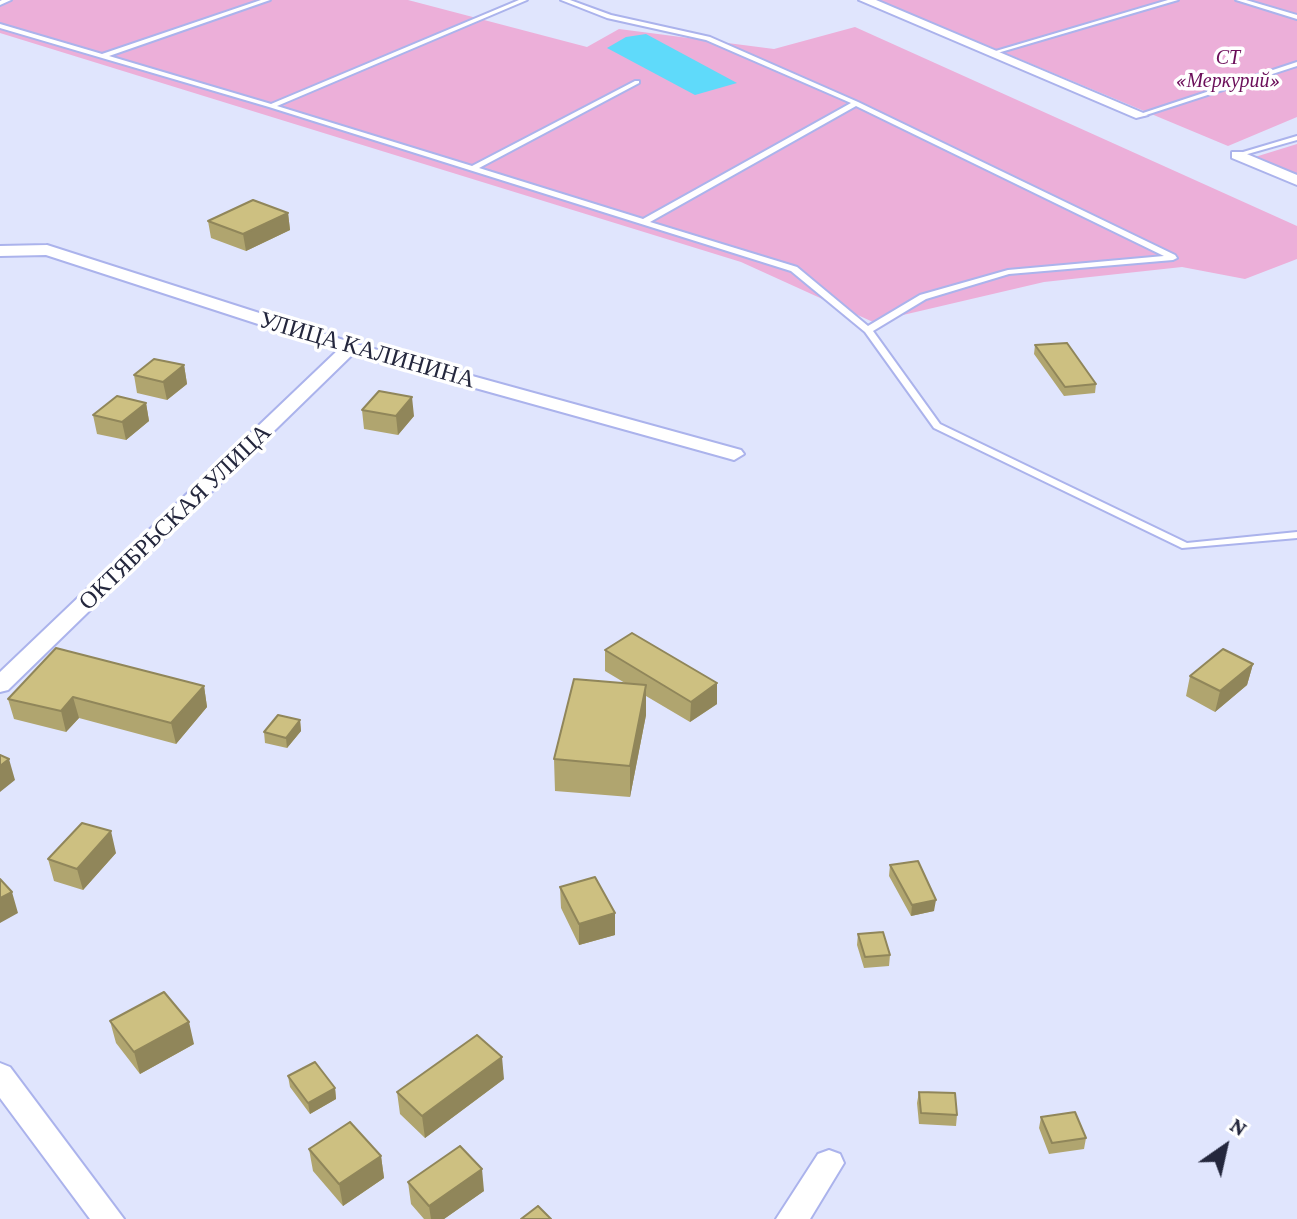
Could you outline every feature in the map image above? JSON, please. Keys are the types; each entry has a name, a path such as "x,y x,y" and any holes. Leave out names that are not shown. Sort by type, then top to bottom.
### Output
{"street":[{"path":"865,0 1141,115"},
{"path":"1237,155 1297,180"},
{"name":"УЛИЦА КАЛИНИНА","path":"0,251 47,250 350,348 734,454"},
{"name":"ОКТЯБРЬСКАЯ УЛИЦА","path":"0,685 350,348"},
{"path":"0,1075 108,1219"},
{"path":"792,1219 829,1163"}],"lane":[{"path":"0,3 8,0"},
{"path":"104,56 267,0"},
{"path":"271,106 524,0"},
{"path":"564,0 609,17 708,38 856,103 1173,258 1008,272 923,297 868,330"},
{"path":"992,53 1175,0"},
{"path":"1239,0 1297,17"},
{"path":"0,26 271,106 794,269 868,330 937,426 1186,546 1297,535"},
{"path":"1141,115 1297,64"},
{"path":"472,169 637,82"},
{"path":"646,221 856,103"},
{"path":"1237,155 1297,138"}],"green space":[{"path":"0,0 408,0 587,47 619,29 774,49 855,27 1297,226 1297,259 1245,279 1182,267 1044,282 873,322 741,262 0,33"},
{"name":"СТ «Меркурий»","path":"878,0 1297,0 1297,117 1228,146"},
{"path":"1297,144 1297,175 1255,157"}],"water":[{"path":"646,34 737,83 695,95 607,48 626,37"}],"building":[{"path":"253,200 288,213 243,234 208,221"},
{"path":"1067,343 1096,384 1065,387 1035,345"},
{"path":"154,359 184,365 163,382 134,375"},
{"path":"379,391 412,397 396,416 362,410"},
{"path":"117,396 146,403 122,422 93,415"},
{"path":"632,633 717,683 691,702 605,650"},
{"path":"56,648 204,686 171,723 73,697 61,711 8,699"},
{"path":"1223,649 1253,664 1220,691 1190,676"},
{"path":"574,679 646,685 630,766 554,759"},
{"path":"278,715 300,720 286,738 264,732"},
{"path":"0,755 9,759 0,766"},
{"path":"82,823 111,831 77,869 48,859"},
{"path":"918,861 936,900 912,905 890,865"},
{"path":"595,877 615,913 579,924 560,887"},
{"path":"0,879 12,892 0,898"},
{"path":"883,932 890,955 865,957 858,934"},
{"path":"164,992 189,1022 134,1052 110,1021"},
{"path":"477,1035 502,1057 422,1116 397,1092"},
{"path":"315,1062 335,1088 308,1103 288,1076"},
{"path":"919,1092 955,1093 957,1115 921,1113"},
{"path":"1075,1112 1086,1138 1052,1143 1041,1117"},
{"path":"350,1122 381,1156 339,1184 309,1149"},
{"path":"460,1146 482,1169 429,1206 408,1182"},
{"path":"538,1206 551,1219 521,1219"}]}
